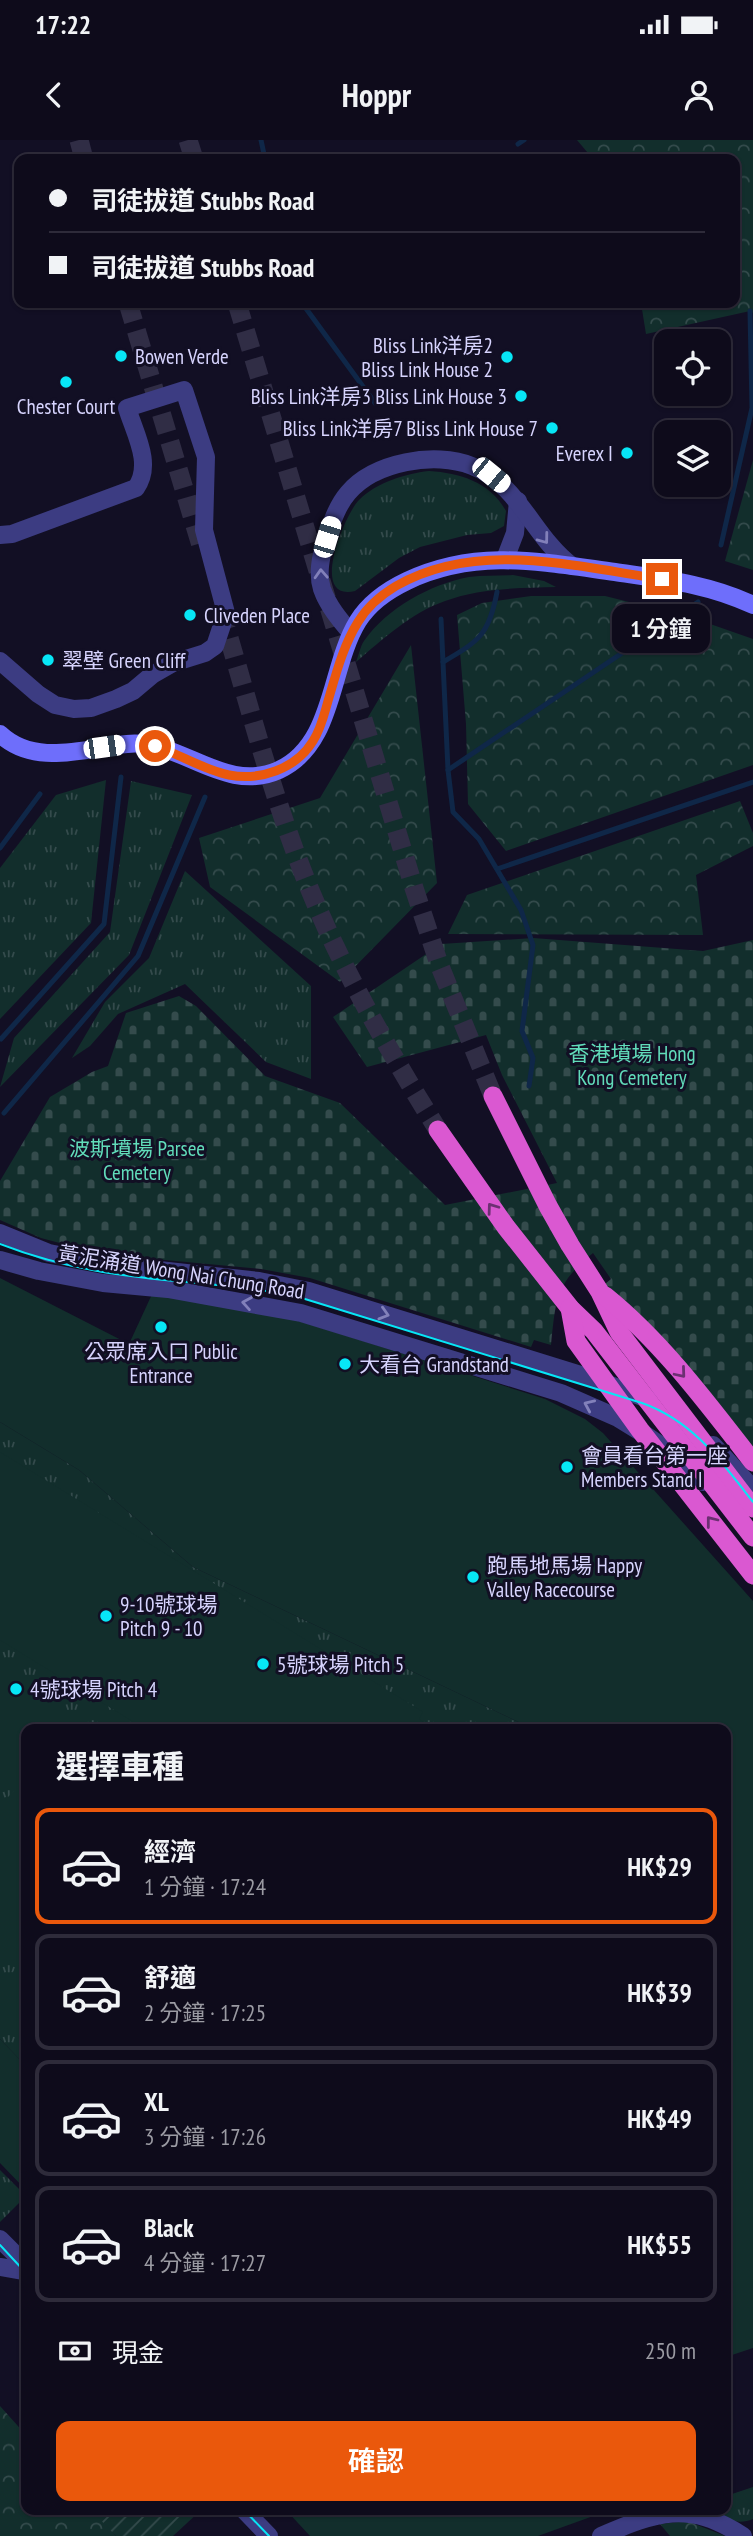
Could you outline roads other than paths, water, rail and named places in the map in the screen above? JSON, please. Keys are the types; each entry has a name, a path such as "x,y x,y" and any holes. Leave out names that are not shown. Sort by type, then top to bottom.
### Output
{"highway":[{"path":"493,1096 573,1251 600,1292 626,1342 753,1508"},
{"path":"438,1130 496,1214 570,1308 594,1331 753,1539"},
{"path":"600,1292 636,1322 674,1364 753,1462"},
{"path":"570,1308 576,1341 640,1430 753,1574"}],"main road":[{"path":"0,734 15,746 38,753 145,744 226,774 268,774 292,763 314,741 341,659 363,613 380,597 417,576 484,559 572,566 700,586 753,605"}],"street":[{"path":"0,535 12,534 135,488 143,477 145,463 127,408 184,390 206,457 204,530 226,613 215,646 205,653 173,663 152,675 133,691 82,709 55,705 0,662"},
{"path":"351,634 328,601 322,587 321,556 332,518 348,493 363,480 407,461 428,458 450,460 491,475 518,501 548,545 572,566"},
{"path":"505,559 517,525 518,501"},
{"name":"黃泥涌道 Wong Nai Chung Road","path":"0,1233 49,1253 104,1264 260,1281 309,1290 603,1382 651,1400 687,1420 732,1464 753,1489"},
{"name":"黃泥涌道 Wong Nai Chung Road","path":"0,1260 39,1271 103,1283 167,1289 302,1313 561,1393 618,1418 666,1449 717,1495 753,1539"},
{"path":"0,2239 21,2264"},
{"path":"0,2267 21,2271"},
{"path":"249,2515 269,2536"},
{"path":"601,2536 654,2515"},
{"path":"693,2515 705,2517 743,2536"}],"waterway":[{"path":"261,140 264,154"},
{"path":"518,144 524,140"},
{"path":"306,308 375,403"},
{"path":"721,545 752,408 750,311"},
{"path":"443,662 474,642 486,628 497,592"},
{"path":"448,770 698,602"},
{"path":"441,619 448,770 453,812 479,839 521,910 533,945 522,1031 533,1058 529,1086"},
{"path":"1,1039 104,924 121,777"},
{"path":"497,869 753,782"},
{"path":"0,848 40,794"},
{"path":"4,1113 138,956 205,797"}],"tunnel":[{"path":"79,140 83,154"},
{"path":"188,140 192,154"},
{"path":"130,308 203,552"},
{"path":"239,308 414,888 439,964 493,1096"},
{"path":"221,611 273,787 310,890 369,1013 438,1130"}],"tram line":[{"path":"0,1244 51,1261 103,1272 254,1289 305,1299 642,1403 676,1420 691,1431 717,1457 753,1502"},
{"path":"0,2245 21,2268"},
{"path":"249,2515 269,2536"}],"place":[{"name":"Bowen Verde","path":"121,356"},
{"name":"Bliss Link洋房2 Bliss Link House 2","path":"507,357"},
{"name":"Chester Court","path":"66,382"},
{"name":"Bliss Link洋房3 Bliss Link House 3","path":"521,396"},
{"name":"Bliss Link洋房7 Bliss Link House 7","path":"552,428"},
{"name":"Everex I","path":"627,453"},
{"name":"Cliveden Place","path":"190,615"},
{"name":"翠壁 Green Cliff","path":"48,660"},
{"name":"公眾席入口 Public Entrance","path":"161,1327"},
{"name":"大看台 Grandstand","path":"345,1364"},
{"name":"會員看台第一座 Members Stand I","path":"567,1467"},
{"name":"跑馬地馬場 Happy Valley Racecourse","path":"473,1577"},
{"name":"9-10號球場 Pitch 9 - 10","path":"106,1616"},
{"name":"5號球場 Pitch 5","path":"263,1664"},
{"name":"4號球場 Pitch 4","path":"16,1689"}],"park label":[{"name":"香港墳場 Hong Kong Cemetery","path":"632,1065"},
{"name":"波斯墳場 Parsee Cemetery","path":"137,1160"}]}
